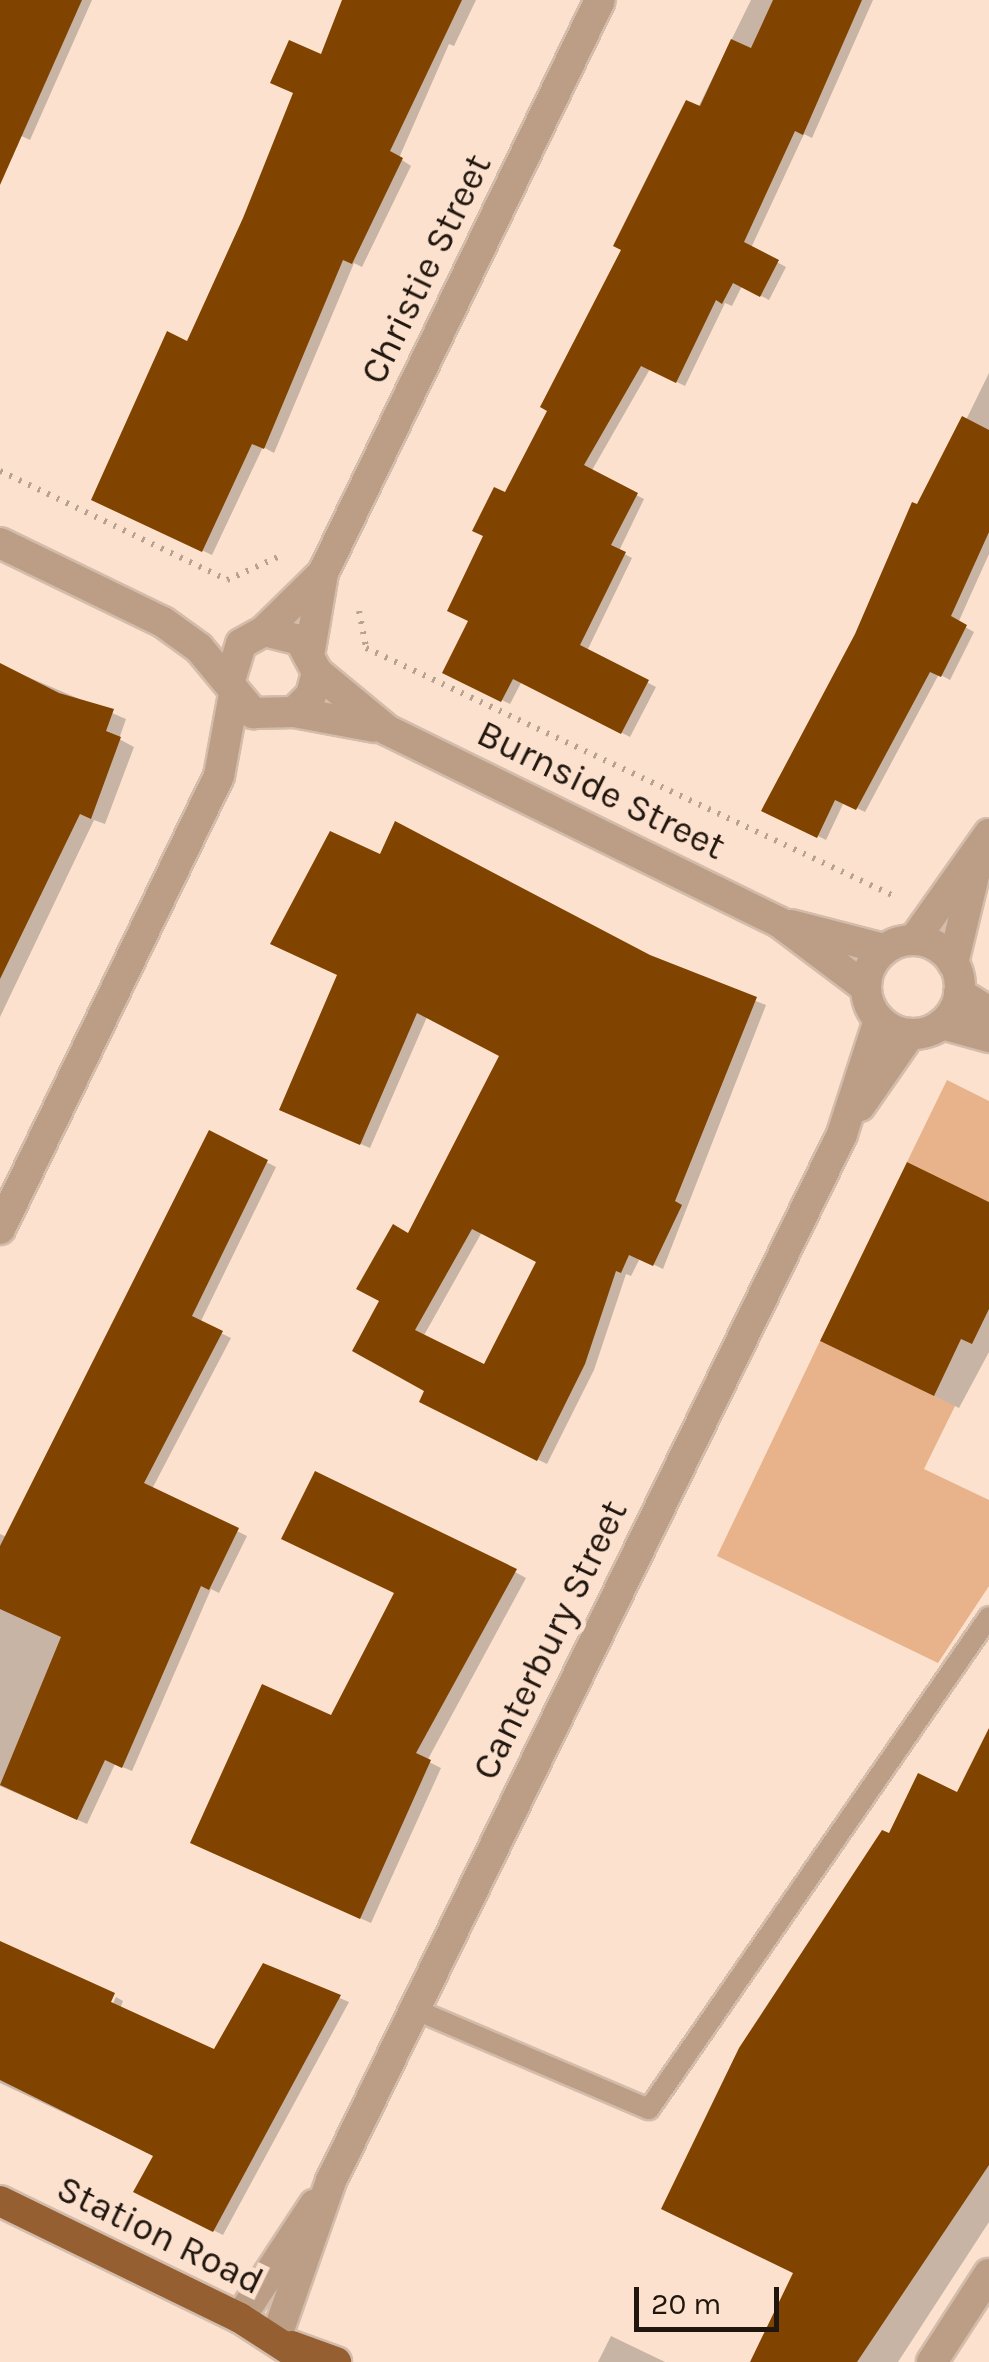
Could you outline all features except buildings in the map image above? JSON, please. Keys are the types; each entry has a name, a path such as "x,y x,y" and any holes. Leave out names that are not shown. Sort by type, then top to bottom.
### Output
{"main road":[{"name":"Station Road","path":"0,2201 240,2318 289,2348 336,2362"}],"street":[{"name":"Christie Street","path":"313,661 323,574 600,0"},
{"path":"0,543 164,622 232,687 253,713 287,715"},
{"name":"Christie Street","path":"258,634 323,574"},
{"path":"164,622 258,634 289,633 313,661 311,695 219,776"},
{"path":"0,1230 219,776 234,655 258,634"},
{"name":"Burnside Street","path":"313,661 388,730 778,922 865,987"},
{"name":"Burnside Street","path":"287,715 388,730"},
{"path":"914,940 984,845"},
{"path":"942,1024 959,993 953,962 984,845"},
{"name":"Burnside Street","path":"778,922 884,949"},
{"path":"953,962 930,942 914,940 884,949 865,987 879,1020 910,1034 942,1024 989,1037"},
{"path":"959,993 989,1012"},
{"name":"Canterbury Street","path":"240,2318 331,2181 842,1134 879,1020"},
{"name":"Canterbury Street","path":"842,1134 910,1034"},
{"name":"Canterbury Street","path":"289,2348 331,2181"},
{"path":"932,2362 989,2274"}],"lane":[{"path":"414,2009 649,2109 989,1616"}],"path":[{"path":"0,471 227,580 284,554 356,591 366,648 892,898 905,887"}],"shaded area":[{"path":"947,1080 989,1101 989,1202 907,1162"},
{"path":"820,1341 955,1406 924,1469 989,1500 989,1586 938,1663 717,1556"}]}
